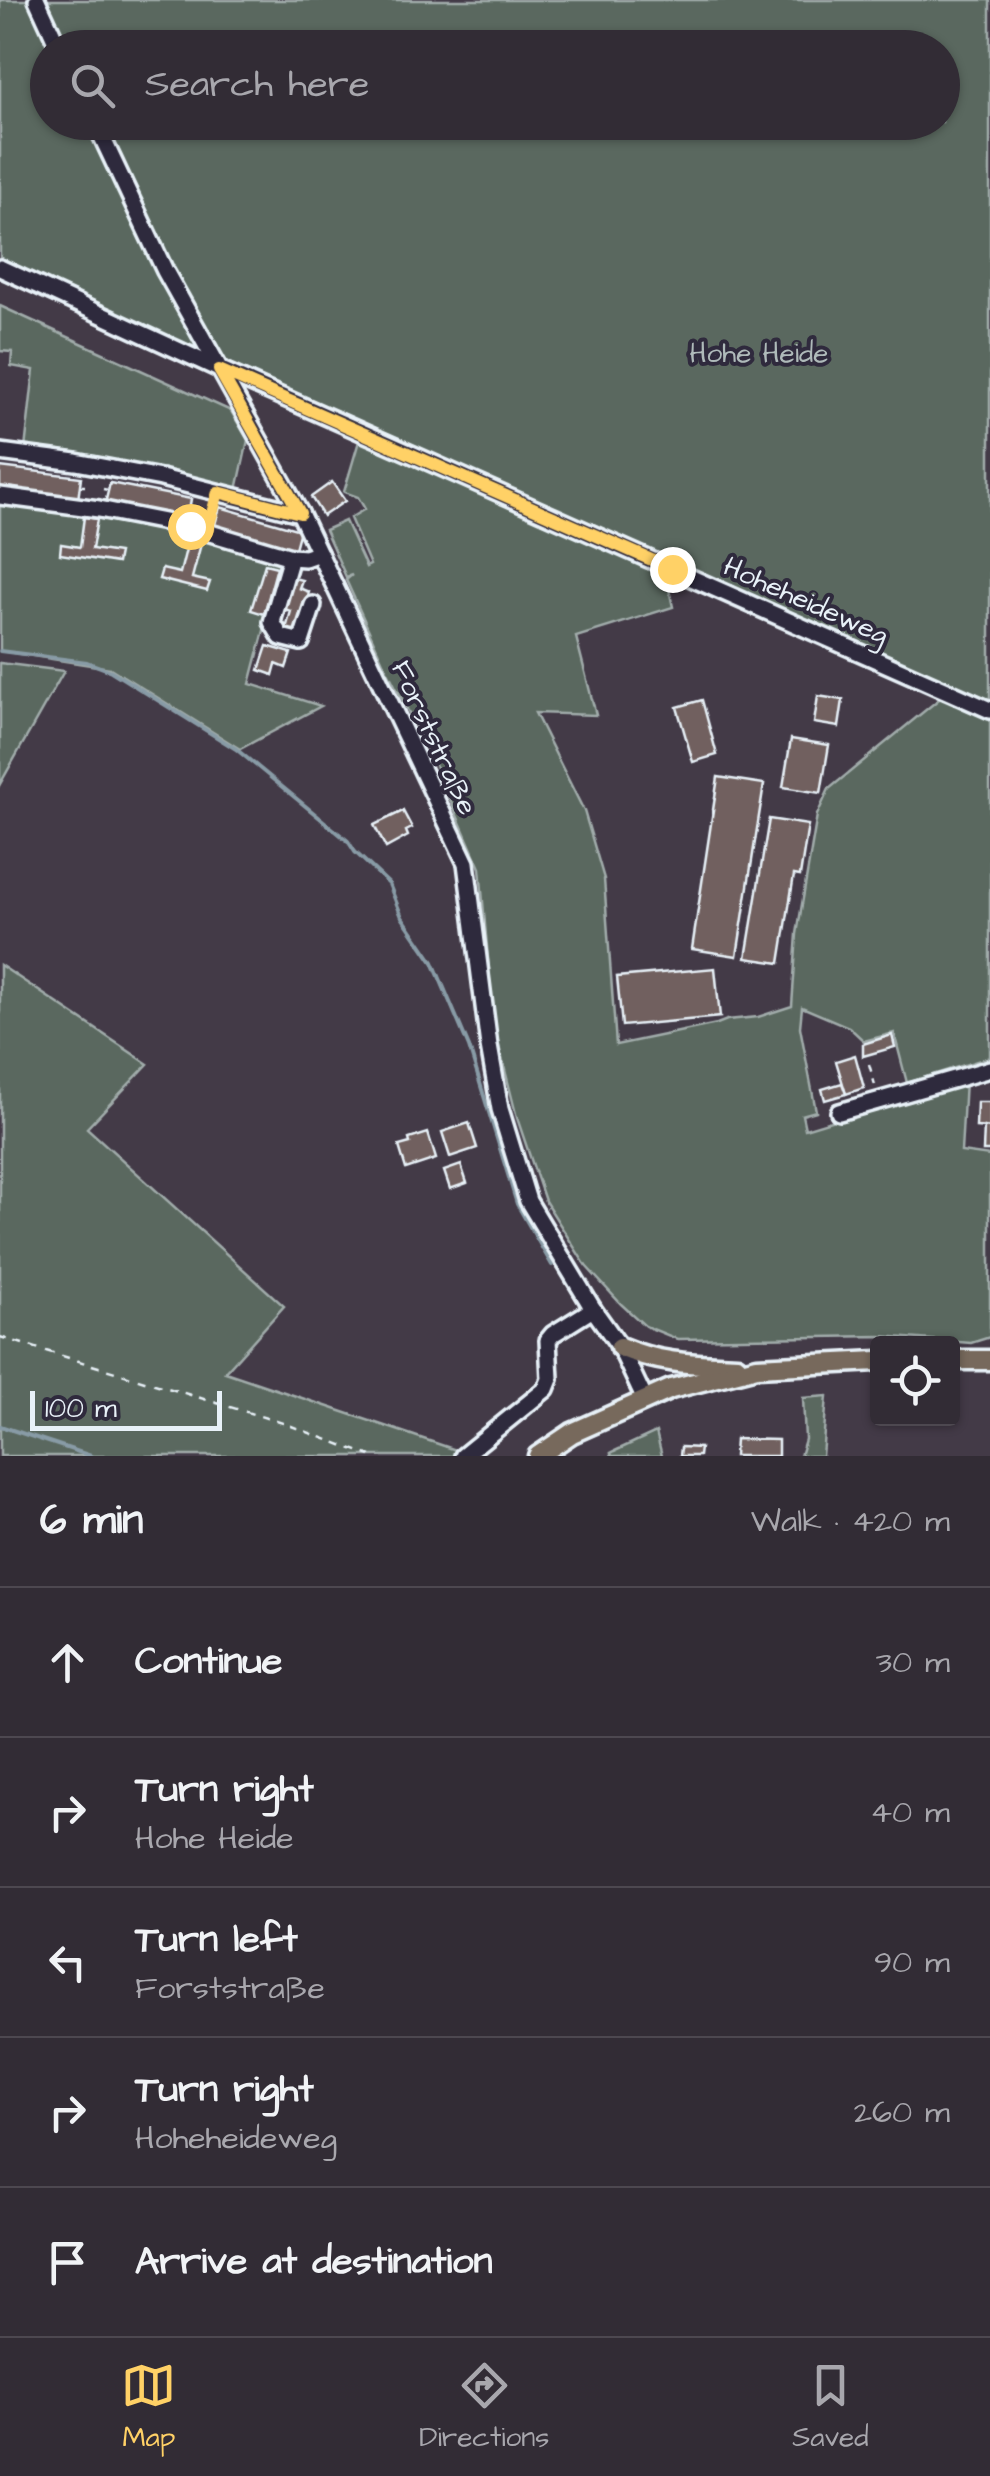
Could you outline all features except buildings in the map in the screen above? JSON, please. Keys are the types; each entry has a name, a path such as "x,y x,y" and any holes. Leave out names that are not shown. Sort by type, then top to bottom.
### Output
{"main road":[{"path":"620,1346 646,1358 757,1368 870,1361"},
{"path":"960,1360 990,1360"},
{"path":"538,1456 572,1433 671,1389 757,1368"}],"street":[{"path":"37,0 51,30"},
{"name":"Forststraße","path":"103,140 165,271 300,513 466,863 500,1110 528,1201 620,1346 645,1400"},
{"name":"Hoheheideweg","path":"0,268 219,370 990,710"},
{"path":"0,452 108,468 300,513"},
{"path":"0,496 190,526 291,557 305,558 318,553"},
{"path":"291,557 272,622 280,637 301,642 312,605"},
{"path":"839,1112 990,1069"},
{"path":"463,1456 546,1389 550,1378 548,1340 593,1309"}],"path":[{"path":"87,464 82,486 91,508 106,489 108,468"},
{"path":"190,507 194,508 198,487"},
{"path":"218,492 212,512 218,514"},
{"path":"870,1064 879,1101"},
{"path":"0,1337 286,1424 371,1456"}],"green space":[{"name":"Hohe Heide","path":"0,0 990,0 990,704 0,269"},
{"path":"0,306 231,411 248,440 237,490 94,458 25,449 34,370 11,366 12,352 0,351"},
{"path":"359,441 664,568 673,607 576,637 596,715 535,713 584,811 604,879 616,1045 727,1020 758,1017 792,1006 797,934 817,815 829,789 944,695 990,716 990,1057 907,1083 894,1033 864,1041 849,1027 802,1007 800,1027 816,1111 802,1115 805,1129 965,1080 961,1152 990,1156 990,1337 971,1343 960,1342 960,1336 677,1339 645,1326 586,1266 545,1201 517,1118 494,1026 480,868 346,580 352,575 346,577 325,530 345,521 366,567 370,565 350,518 365,509 358,497 344,492"},
{"path":"0,498 202,534 283,558 250,684 321,706 240,749 110,668 0,651"},
{"path":"0,663 64,671 0,784"},
{"path":"0,965 148,1064 87,1128 284,1306 225,1372 462,1452 457,1456 0,1456"},
{"path":"827,1396 822,1456 800,1456 805,1439 803,1398"},
{"path":"656,1432 662,1456 612,1456 611,1453"}],"waterway":[{"path":"0,651 87,662 111,671 236,749 348,841 389,884 402,917 433,962 469,1047 517,1204 552,1265"},
{"path":"0,1426 91,1456"}],"route":[{"path":"190,526 207,531 218,492 300,513 219,370 672,569"}]}
